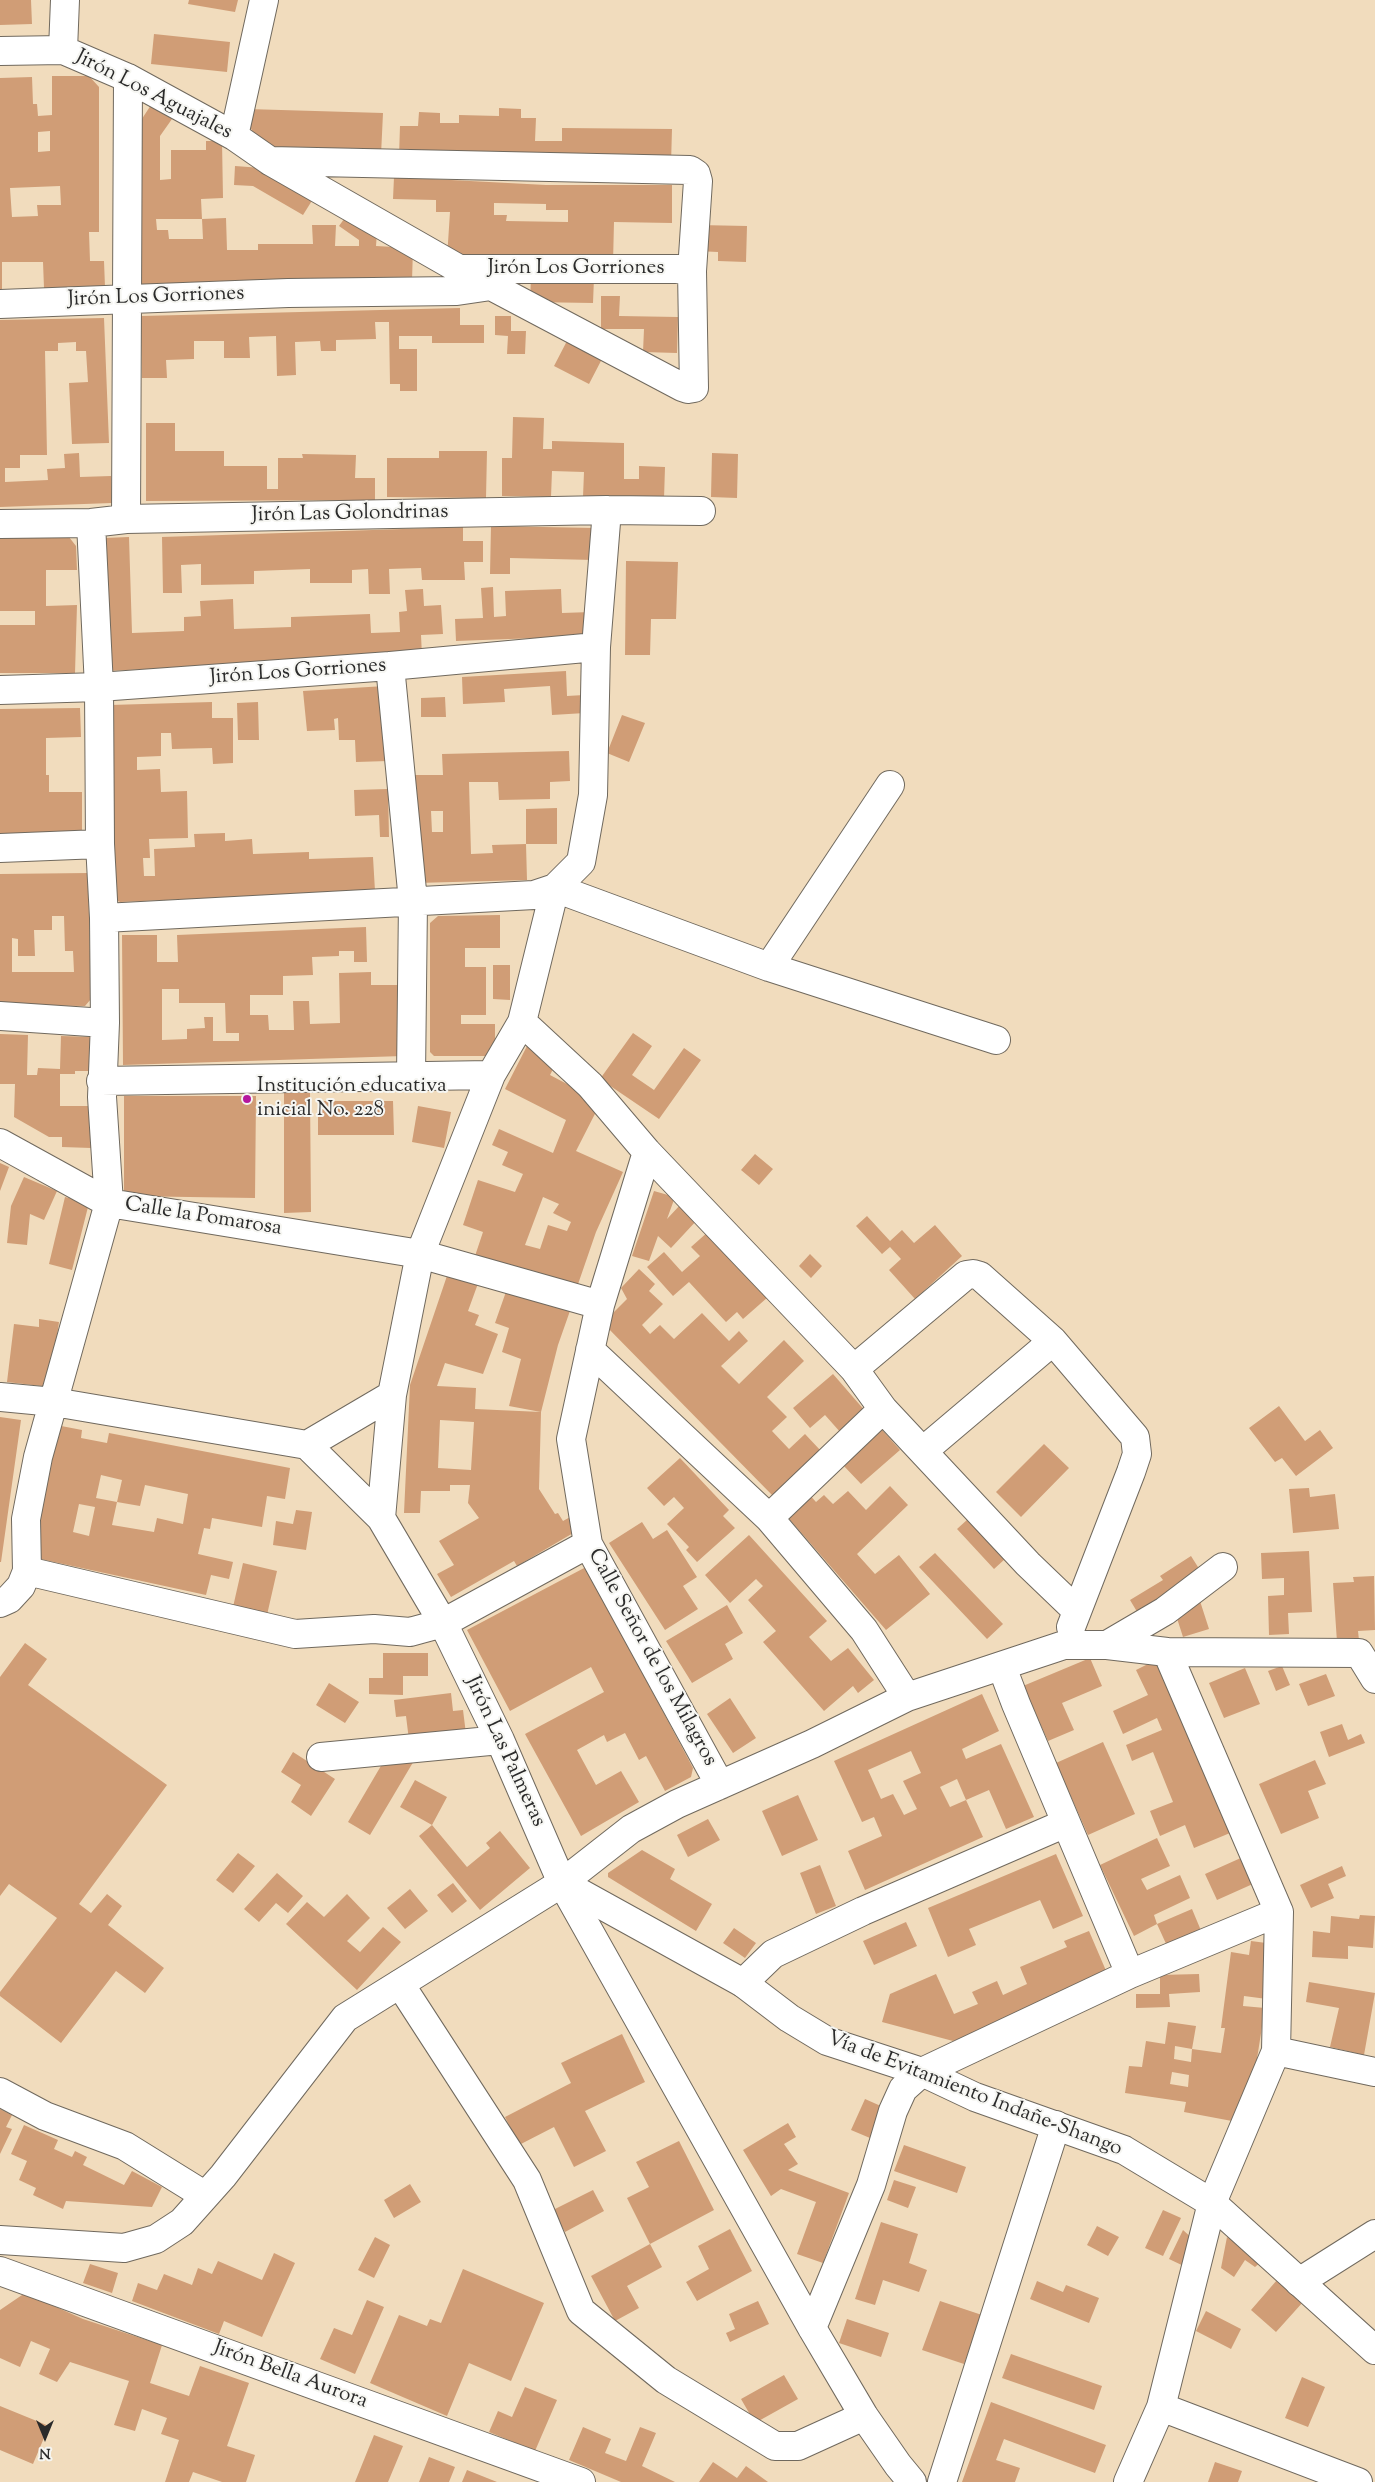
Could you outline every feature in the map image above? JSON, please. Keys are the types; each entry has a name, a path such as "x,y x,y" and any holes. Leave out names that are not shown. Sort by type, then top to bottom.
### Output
{"street":[{"path":"63,50 65,0"},
{"path":"234,136 264,0"},
{"name":"Jirón Los Aguajales","path":"0,51 63,50 128,78 234,136 270,161 460,269 688,389 694,388 692,271"},
{"path":"126,520 128,78"},
{"path":"270,161 690,170 696,174 698,181 692,271"},
{"name":"Jirón Los Gorriones","path":"460,269 677,269 692,271"},
{"name":"Jirón Los Gorriones","path":"0,304 126,298 393,290 457,291 491,286"},
{"path":"104,918 534,895 555,888 581,862 594,794 596,647 607,510"},
{"name":"Jirón Las Golondrinas","path":"0,524 91,524 126,520 607,510 701,511"},
{"path":"0,1603 9,1599 21,1586 27,1570 26,1519 38,1457 109,1203 102,1081 105,1023 104,918 100,844 99,687 91,524"},
{"name":"Jirón Los Gorriones","path":"0,690 99,687 390,666 596,647"},
{"path":"390,666 413,901 411,1076"},
{"path":"769,966 890,785"},
{"path":"0,848 100,844"},
{"path":"555,888 769,966 996,1040"},
{"path":"381,1518 392,1394 420,1254 491,1075 522,1022 555,888"},
{"path":"0,1016 105,1023"},
{"path":"522,1022 590,1085 647,1152 854,1369 883,1409 1028,1564 1077,1610"},
{"path":"102,1081 491,1075"},
{"name":"Calle la Pomarosa","path":"0,1143 109,1203 420,1254 600,1305"},
{"name":"Calle Señor de los Milagros","path":"647,1152 600,1305 571,1438 588,1544 720,1785"},
{"path":"854,1369 966,1275 973,1274 980,1276 1054,1341 1135,1437 1137,1454 1064,1645"},
{"path":"923,1451 1054,1341"},
{"path":"590,1350 769,1518 864,1630 907,1697"},
{"path":"0,1397 54,1402 307,1445 392,1394"},
{"path":"769,1518 883,1409"},
{"name":"Jirón Las Palmeras","path":"307,1445 381,1518 443,1623 500,1740 562,1883 812,2328 864,2416 912,2482"},
{"path":"27,1570 295,1634 374,1629 410,1632 443,1623 588,1544"},
{"path":"1107,1645 1166,1611 1223,1567"},
{"path":"0,2240 124,2248 156,2240 182,2222 204,2195 223,2176 345,2018 562,1883 631,1829 677,1804 812,1744 907,1697 1064,1645 1107,1645 1167,1652 1367,1651 1375,1679"},
{"path":"1128,2482 1161,2407 1212,2203 1276,2051 1278,1912 1167,1652"},
{"path":"1002,1667 1130,1974"},
{"path":"321,1757 500,1740"},
{"path":"743,1983 773,1954 863,1910 1066,1823"},
{"name":"Vía de Evitamiento Indañe-Shango","path":"562,1883 743,1983 789,2018 827,2041 922,2072 974,2097 1124,2150 1212,2203 1375,2350"},
{"path":"812,2328 871,2185 893,2111 903,2089 922,2072 1130,1974 1278,1912"},
{"path":"400,1984 527,2180 581,2311 666,2380 775,2446 798,2446 864,2416"},
{"path":"1276,2051 1375,2072"},
{"path":"0,2092 45,2116 125,2146 204,2195"},
{"path":"942,2482 1056,2125"},
{"path":"1299,2282 1375,2234"},
{"name":"Jirón Bella Aurora","path":"3,2276 581,2482"},
{"path":"1161,2407 1358,2482"}],"building":[{"path":"0,0 31,0 32,24 0,25"},
{"path":"189,0 238,0 235,12 188,4"},
{"path":"154,34 230,42 227,72 151,64"},
{"path":"52,76 89,76 99,87 99,232 89,232 90,261 104,261 105,287 44,288 43,262 2,262 2,290 0,290 0,78 32,77 33,104 37,104 38,116 52,115","holes":["50,131 50,151 38,152 38,132","60,186 61,205 37,205 38,216 12,217 10,188"]},
{"path":"151,105 172,119 160,136 160,180 171,179 171,150 206,150 206,141 222,141 223,198 201,199 202,219 226,218 227,250 258,250 258,244 313,244 312,225 336,225 335,246 359,246 359,240 339,226 349,212 377,232 376,246 413,248 412,281 135,285 134,131","holes":["156,219 202,219 203,239 169,239 168,230 157,230"]},
{"path":"499,108 521,109 521,118 536,118 535,141 562,141 562,128 672,129 671,164 399,157 400,126 418,126 419,112 440,113 440,123 459,123 459,115 499,116"},
{"path":"247,109 383,113 381,155 262,149 247,121"},
{"path":"235,166 262,168 313,199 303,215 253,186 234,185"},
{"path":"394,177 546,185 672,185 672,223 614,222 613,263 447,258 450,212 436,212 436,200 393,199","holes":["494,203 546,204 546,210 568,210 568,222 506,221 507,215 494,215"]},
{"path":"698,225 747,226 746,262 718,261 718,252 697,251"},
{"path":"531,277 594,278 593,303 530,302"},
{"path":"601,296 620,296 619,316 678,317 677,353 643,352 644,329 601,329"},
{"path":"460,308 460,325 484,325 484,343 432,343 432,336 399,336 399,349 417,349 417,391 400,391 400,384 390,384 389,322 375,322 376,339 336,340 336,351 321,351 320,341 295,342 296,375 277,376 276,336 249,337 250,358 224,358 224,341 194,341 194,359 166,360 167,378 142,378 141,316"},
{"path":"495,316 511,316 511,331 526,331 525,354 507,354 508,336 495,335"},
{"path":"104,318 109,443 72,444 69,383 88,382 86,351 76,351 76,342 58,343 58,351 45,351 47,455 20,455 20,468 5,468 5,482 48,480 47,469 65,468 64,454 79,453 80,477 111,476 112,503 0,507 0,320"},
{"path":"568,339 603,357 589,384 554,366"},
{"path":"513,417 544,418 543,449 552,449 552,441 624,443 624,479 639,479 639,466 665,467 664,499 583,497 584,472 552,471 551,497 502,496 502,458 512,458"},
{"path":"146,423 175,423 175,451 224,451 224,466 267,466 267,489 278,489 278,458 303,458 302,454 356,455 355,478 375,478 375,500 146,501"},
{"path":"439,451 487,451 486,498 387,497 387,458 439,458"},
{"path":"712,453 738,454 737,498 711,497"},
{"path":"491,526 595,528 594,560 510,558 510,574 490,574"},
{"path":"463,527 463,541 483,541 483,562 464,562 465,580 422,580 421,568 389,569 390,594 369,594 368,569 352,570 352,583 310,583 310,569 254,571 254,584 201,585 201,564 181,565 182,593 163,593 162,537"},
{"path":"69,537 76,546 77,570 46,570 46,606 77,605 75,673 0,673 0,625 35,625 35,611 0,611 0,538"},
{"path":"129,537 132,633 184,631 184,617 201,616 200,601 233,599 234,629 291,627 291,617 370,614 371,633 400,632 399,612 407,611 405,590 423,589 424,606 441,605 443,634 421,635 422,656 107,671 104,538"},
{"path":"626,561 678,562 676,619 651,619 650,655 625,655"},
{"path":"493,587 494,617 506,616 505,591 561,589 562,613 591,612 591,636 456,641 455,619 483,618 481,588"},
{"path":"566,671 567,696 584,695 585,713 552,715 550,686 504,689 505,702 463,704 462,677"},
{"path":"385,686 388,761 356,762 355,740 339,740 338,718 334,719 335,730 307,731 303,691"},
{"path":"445,697 446,717 421,717 421,698"},
{"path":"212,702 212,718 233,718 233,763 213,764 212,748 172,749 171,733 161,733 161,756 137,757 137,770 160,769 161,792 187,791 188,838 149,839 150,858 143,858 144,876 155,876 154,849 195,847 194,834 225,833 225,841 252,839 253,854 309,852 309,859 373,857 375,891 120,902 113,898 110,705"},
{"path":"258,702 259,740 238,740 237,703"},
{"path":"80,708 81,737 46,738 46,775 49,775 49,792 82,792 82,833 0,834 0,709"},
{"path":"622,715 645,723 629,762 607,753"},
{"path":"569,751 570,781 550,782 550,799 499,800 498,782 469,782 471,854 493,853 492,845 526,844 527,880 416,883 415,775 443,775 442,754","holes":["431,811 443,811 443,832 432,832"]},
{"path":"388,789 389,837 380,837 379,815 355,816 354,790"},
{"path":"557,808 557,844 526,844 526,809"},
{"path":"88,873 91,999 85,1006 0,1005 0,874","holes":["52,916 64,916 65,951 73,951 74,972 12,972 12,938 18,939 18,956 35,956 34,930 52,930"]},
{"path":"500,915 500,948 465,948 465,967 486,967 486,1015 461,1015 461,1024 495,1024 495,1056 434,1056 430,1052 430,923 438,916"},
{"path":"366,927 367,962 354,962 354,951 339,951 339,956 312,957 313,975 283,976 283,995 250,995 250,1015 268,1015 269,1030 294,1030 293,1001 309,1001 310,1024 340,1023 339,973 371,972 371,985 401,985 403,1056 123,1065 122,935 157,935 157,962 178,962 177,935","holes":["162,989 179,989 179,1003 225,1003 226,1033 239,1033 239,1041 213,1041 213,1017 204,1017 205,1028 187,1029 187,1039 162,1040"]},
{"path":"493,965 510,965 510,1000 493,999"},
{"path":"633,1033 652,1046 632,1075 654,1090 684,1048 701,1060 659,1119 600,1079"},
{"path":"0,1034 28,1035 27,1075 37,1075 38,1068 60,1069 61,1036 94,1037 93,1071 75,1071 75,1074 60,1074 60,1106 92,1106 91,1148 62,1147 62,1137 49,1137 14,1117 15,1084 0,1084"},
{"path":"527,1046 557,1061 550,1075 601,1102 576,1151 623,1172 596,1232 576,1290 475,1256 483,1232 463,1225 478,1180 515,1192 523,1174 502,1165 508,1152 492,1145 499,1129 553,1153 566,1120 505,1089","holes":["543,1197 559,1204 553,1213 571,1222 567,1231 548,1225 540,1249 525,1245"]},
{"path":"284,1092 310,1092 311,1212 284,1213"},
{"path":"124,1096 256,1096 255,1198 124,1196"},
{"path":"318,1101 393,1101 394,1135 318,1135"},
{"path":"418,1106 451,1112 444,1148 412,1142"},
{"path":"755,1154 773,1169 759,1185 741,1170"},
{"path":"0,1163 9,1167 0,1191"},
{"path":"24,1177 57,1191 44,1220 30,1214 27,1245 7,1243 11,1206"},
{"path":"654,1191 675,1197 667,1219 681,1204 698,1219 671,1248 658,1236 649,1261 632,1256"},
{"path":"65,1197 89,1203 72,1270 49,1264"},
{"path":"867,1216 890,1241 902,1230 914,1243 935,1225 962,1256 915,1299 889,1270 901,1259 890,1247 882,1254 856,1226"},
{"path":"709,1231 768,1297 743,1319 737,1312 726,1322 689,1282 673,1296 647,1267 664,1252 682,1272 700,1256 691,1247"},
{"path":"810,1254 822,1266 811,1278 799,1266"},
{"path":"450,1267 480,1278 468,1311 479,1315 475,1325 498,1334 483,1374 445,1363 437,1386 476,1388 475,1409 541,1412 539,1489 555,1514 558,1513 563,1521 572,1516 580,1529 517,1566 514,1561 451,1597 437,1574 454,1565 439,1541 479,1518 468,1503 470,1485 450,1485 450,1491 421,1491 420,1513 404,1513 410,1385","holes":["440,1420 474,1422 471,1470 438,1468"]},
{"path":"639,1269 655,1284 649,1291 663,1304 642,1325 650,1334 660,1325 674,1339 702,1313 729,1341 739,1331 748,1341 721,1366 739,1384 784,1340 804,1361 767,1397 787,1417 772,1431 789,1449 805,1434 821,1451 773,1496 603,1323 627,1299 621,1288"},
{"path":"508,1286 571,1308 558,1345 541,1412 509,1406 521,1359 502,1352 509,1328 495,1323"},
{"path":"39,1319 59,1322 50,1387 7,1382 14,1324 39,1327"},
{"path":"833,1374 866,1412 841,1433 825,1415 810,1428 793,1408"},
{"path":"1279,1406 1305,1441 1320,1430 1333,1448 1296,1476 1282,1458 1275,1462 1249,1428"},
{"path":"0,1417 21,1420 1,1562 0,1562"},
{"path":"876,1423 900,1450 861,1484 843,1465 864,1447 857,1439"},
{"path":"56,1425 82,1430 81,1438 107,1443 109,1433 290,1468 285,1499 267,1496 262,1527 212,1518 210,1529 204,1528 198,1554 233,1562 229,1579 211,1575 206,1595 31,1557","holes":["101,1475 122,1480 117,1502 96,1498","145,1485 188,1494 183,1524 157,1518 154,1532 112,1525 117,1502 140,1506","79,1504 95,1507 89,1536 73,1532"]},
{"path":"1044,1444 1069,1468 1021,1517 996,1492"},
{"path":"680,1458 729,1510 723,1516 735,1528 697,1562 686,1550 689,1547 667,1524 684,1508 674,1497 664,1506 647,1488"},
{"path":"890,1486 908,1505 857,1554 875,1574 899,1555 930,1594 886,1630 784,1513 807,1492 816,1502 824,1495 833,1504 848,1491 866,1510"},
{"path":"1309,1488 1310,1497 1335,1494 1339,1529 1293,1533 1289,1489"},
{"path":"296,1510 312,1512 306,1550 273,1545 276,1521 293,1524"},
{"path":"968,1519 1005,1559 994,1569 957,1529"},
{"path":"642,1522 653,1539 667,1530 697,1577 683,1586 698,1609 665,1630 609,1543"},
{"path":"749,1535 827,1621 809,1637 831,1661 848,1648 874,1680 858,1693 853,1686 824,1711 763,1642 776,1631 748,1600 763,1586 756,1579 730,1603 705,1575"},
{"path":"1309,1551 1312,1612 1288,1613 1289,1634 1269,1635 1268,1596 1284,1595 1284,1578 1262,1579 1261,1553"},
{"path":"935,1553 1003,1624 987,1639 919,1567"},
{"path":"1191,1556 1203,1575 1139,1615 1130,1600 1163,1580 1160,1576"},
{"path":"243,1563 277,1571 267,1615 233,1607"},
{"path":"586,1567 693,1768 691,1777 665,1791 646,1756 639,1760 625,1733 607,1742 604,1735 577,1750 596,1785 621,1771 639,1802 581,1836 525,1734 604,1692 591,1667 510,1711 467,1630"},
{"path":"1374,1576 1375,1630 1358,1631 1359,1640 1337,1642 1333,1583 1354,1582 1353,1577"},
{"path":"1200,1601 1209,1629 1183,1637 1174,1609"},
{"path":"727,1605 743,1633 725,1644 733,1659 692,1683 666,1641"},
{"path":"25,1643 47,1659 28,1685 167,1785 79,1904 91,1913 107,1894 122,1906 108,1925 164,1968 145,1993 116,1971 61,2043 0,1996 0,1992 57,1918 9,1884 0,1896 0,1677"},
{"path":"383,1653 428,1653 428,1676 403,1676 403,1695 369,1694 369,1678 383,1678"},
{"path":"1090,1658 1102,1686 1062,1703 1074,1730 1048,1741 1023,1686"},
{"path":"1156,1660 1230,1833 1194,1848 1185,1825 1160,1836 1150,1811 1173,1802 1153,1752 1132,1761 1126,1745 1162,1730 1157,1718 1123,1734 1113,1711 1148,1695 1136,1670"},
{"path":"1282,1666 1290,1685 1276,1691 1268,1671"},
{"path":"1245,1668 1260,1704 1224,1718 1209,1683"},
{"path":"1326,1674 1335,1696 1308,1706 1299,1684"},
{"path":"329,1683 359,1702 345,1723 316,1705"},
{"path":"451,1693 453,1711 463,1710 466,1734 409,1740 406,1716 396,1717 394,1700"},
{"path":"982,1694 999,1731 962,1749 966,1759 1001,1744 1034,1817 1006,1829 989,1790 966,1800 983,1837 865,1890 848,1851 882,1836 874,1817 862,1822 834,1761","holes":["911,1751 921,1773 903,1781 917,1809 904,1815 893,1794 881,1799 868,1770","957,1779 966,1800 950,1807 940,1787"]},
{"path":"730,1698 756,1738 733,1753 707,1714"},
{"path":"1342,1724 1348,1740 1361,1734 1365,1743 1329,1757 1320,1732"},
{"path":"1103,1742 1135,1814 1088,1835 1056,1763"},
{"path":"293,1752 335,1779 311,1816 291,1802 301,1785 281,1772"},
{"path":"385,1759 415,1759 370,1835 348,1822"},
{"path":"1315,1760 1326,1784 1308,1791 1319,1818 1281,1834 1259,1784"},
{"path":"415,1780 447,1797 432,1825 400,1807"},
{"path":"798,1795 818,1840 782,1856 762,1811"},
{"path":"708,1819 720,1840 688,1857 677,1835"},
{"path":"432,1825 467,1867 490,1848 486,1843 500,1831 530,1868 480,1910 419,1836"},
{"path":"1157,1838 1170,1866 1141,1879 1147,1890 1180,1875 1190,1898 1154,1915 1157,1924 1134,1936 1100,1865"},
{"path":"642,1850 675,1869 670,1879 712,1904 696,1931 608,1877 608,1873"},
{"path":"238,1853 255,1866 233,1893 216,1880"},
{"path":"1056,1854 1083,1916 1053,1929 1040,1900 969,1929 976,1945 948,1957 928,1908"},
{"path":"1243,1857 1255,1883 1217,1900 1205,1874"},
{"path":"820,1865 836,1906 816,1914 800,1873"},
{"path":"1342,1866 1346,1876 1328,1884 1334,1898 1311,1908 1300,1885"},
{"path":"277,1873 303,1896 288,1913 276,1903 259,1922 244,1909"},
{"path":"453,1883 467,1901 452,1913 437,1895"},
{"path":"410,1889 428,1911 405,1929 387,1908"},
{"path":"347,1894 370,1918 347,1941 360,1952 383,1927 401,1942 357,1990 286,1924 307,1902 324,1917"},
{"path":"1192,1909 1202,1933 1168,1948 1157,1924"},
{"path":"1360,1915 1375,1916 1373,1948 1348,1946 1348,1959 1312,1957 1313,1931 1330,1933 1331,1916 1359,1919"},
{"path":"906,1922 917,1946 874,1965 863,1941"},
{"path":"734,1928 756,1943 745,1958 723,1943"},
{"path":"1089,1931 1107,1973 964,2037 953,2041 882,2022 890,1994 936,1974 954,2014 978,2004 972,1992 997,1981 1003,1995 1027,1984 1020,1967 1067,1947 1064,1941"},
{"path":"1251,1941 1274,1944 1267,1999 1244,1996 1243,2006 1265,2008 1253,2084 1232,2121 1184,2112 1186,2102 1125,2093 1129,2066 1142,2067 1146,2041 1165,2044 1168,2022 1196,2026 1192,2049 1221,2053 1225,2028 1221,2028 1231,1952 1249,1955","holes":["1175,2046 1192,2049 1191,2062 1174,2059","1172,2072 1189,2075 1188,2087 1170,2084"]},
{"path":"1199,1974 1200,1992 1169,1994 1170,2007 1136,2008 1136,1994 1160,1994 1160,1975"},
{"path":"1309,1982 1375,1993 1364,2055 1330,2047 1339,2008 1306,2002"},
{"path":"622,2034 645,2082 585,2111 606,2151 574,2167 554,2127 519,2145 505,2117 571,2083 561,2063"},
{"path":"865,2099 883,2107 870,2138 851,2130"},
{"path":"0,2109 12,2115 6,2127 12,2129 0,2154"},
{"path":"788,2123 796,2137 784,2144 798,2164 788,2170 849,2193 823,2263 797,2254 816,2202 781,2189 771,2196 743,2150"},
{"path":"24,2125 58,2140 54,2149 72,2157 75,2151 87,2157 83,2165 124,2185 132,2171 162,2187 152,2207 66,2201 63,2209 33,2195 36,2188 19,2180 27,2161 11,2154"},
{"path":"679,2141 714,2210 650,2244 627,2198 649,2187 636,2162"},
{"path":"904,2145 966,2167 957,2193 894,2171"},
{"path":"894,2180 916,2187 908,2208 887,2200"},
{"path":"410,2184 421,2202 394,2218 384,2200"},
{"path":"593,2190 604,2211 565,2232 553,2210"},
{"path":"1163,2210 1181,2218 1163,2256 1145,2248"},
{"path":"881,2222 918,2234 909,2263 927,2270 919,2292 883,2280 875,2305 855,2299"},
{"path":"1097,2226 1119,2237 1108,2256 1087,2245"},
{"path":"730,2229 752,2271 697,2301 686,2282 709,2269 698,2246"},
{"path":"1183,2230 1194,2240 1188,2268 1169,2259"},
{"path":"375,2237 390,2245 374,2278 358,2270"},
{"path":"1227,2237 1262,2261 1255,2267 1245,2260 1234,2277 1221,2268"},
{"path":"650,2244 662,2267 627,2286 639,2308 615,2321 591,2276"},
{"path":"274,2253 295,2263 262,2337 224,2321 219,2334 132,2301 138,2283 157,2290 164,2274 192,2285 198,2268 212,2274 218,2261 262,2280"},
{"path":"90,2264 118,2273 112,2293 83,2283"},
{"path":"463,2269 544,2303 511,2381 469,2363 447,2416 370,2383 399,2315 427,2326 430,2319 441,2323"},
{"path":"1277,2280 1303,2302 1276,2332 1251,2310"},
{"path":"1037,2281 1063,2292 1066,2285 1099,2298 1089,2323 1030,2299"},
{"path":"25,2293 83,2319 162,2345 150,2383 189,2396 200,2366 249,2383 227,2446 255,2455 246,2482 222,2482 193,2472 189,2482 165,2482 179,2440 161,2434 167,2418 142,2409 135,2431 114,2425 129,2381 70,2362 57,2382 39,2374 50,2349 31,2341 20,2367 0,2358 0,2310"},
{"path":"367,2300 384,2307 355,2374 320,2359 334,2328 352,2335"},
{"path":"758,2301 769,2324 730,2342 726,2333 735,2329 729,2314"},
{"path":"940,2301 982,2315 964,2364 922,2350"},
{"path":"1206,2311 1241,2329 1231,2349 1196,2331"},
{"path":"847,2319 889,2333 881,2357 839,2343"},
{"path":"1011,2354 1102,2386 1094,2410 1002,2378"},
{"path":"784,2375 798,2399 755,2423 741,2399"},
{"path":"1302,2377 1325,2387 1308,2427 1285,2418"},
{"path":"525,2387 557,2400 535,2451 489,2432 498,2411 512,2417"},
{"path":"991,2402 1106,2445 1095,2473 1004,2439 996,2460 1020,2468 1015,2482 962,2482"},
{"path":"0,2406 49,2426 33,2464 0,2450"},
{"path":"583,2427 611,2439 605,2453 626,2461 640,2427 656,2433 642,2466 675,2482 621,2482 569,2460"},
{"path":"374,2435 403,2446 388,2482 355,2482"},
{"path":"429,2457 455,2467 449,2482 419,2482"},
{"path":"713,2462 737,2478 746,2466 768,2482 699,2482"},
{"path":"1215,2462 1242,2471 1238,2482 1208,2482"},
{"path":"467,2470 497,2482 462,2482"}],"place":[{"name":"Institución educativa inicial No. 228","path":"247,1099"}]}
